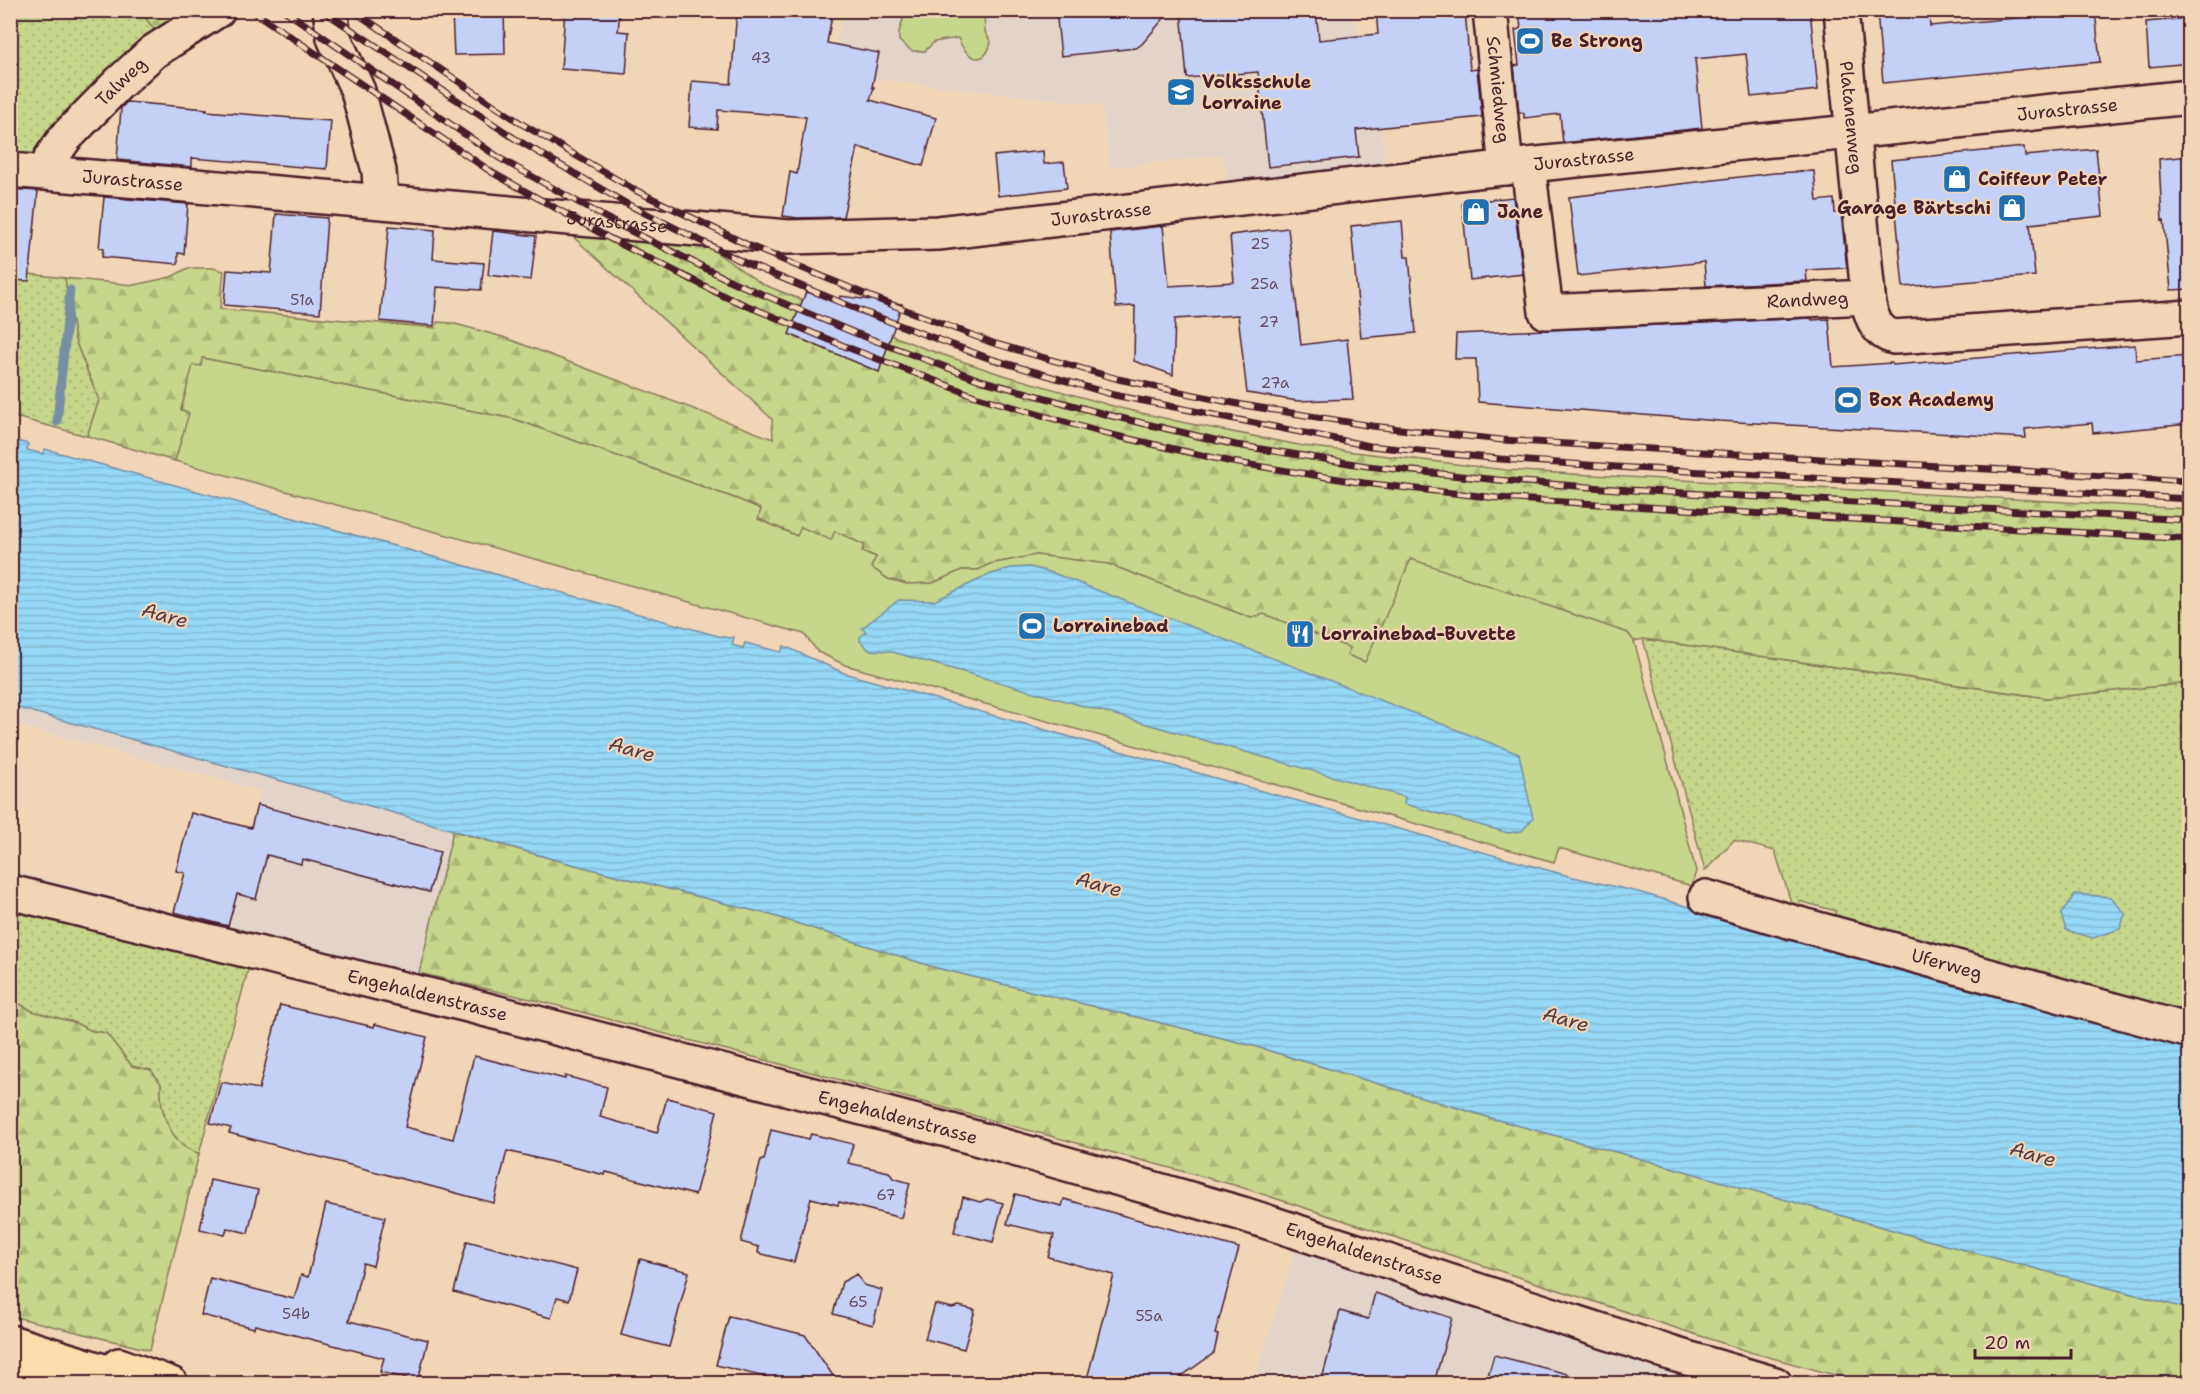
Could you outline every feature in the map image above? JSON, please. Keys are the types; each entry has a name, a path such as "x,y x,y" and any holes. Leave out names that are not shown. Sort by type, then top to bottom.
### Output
{"main road":[{"path":"10,1327 171,1383"},
{"path":"10,1342 145,1383"},
{"path":"10,1371 57,1383"}],"street":[{"name":"Talweg","path":"49,172 51,158 65,138 118,84 153,52 218,10"},
{"path":"330,10 334,38 358,91 379,171 381,200"},
{"name":"Schmiedweg","path":"1490,10 1517,166"},
{"name":"Platanenweg","path":"1841,10 1868,297"},
{"name":"Jurastrasse","path":"10,170 381,200 788,237 863,236 938,233 1517,166 2190,97"},
{"name":"Randweg","path":"1517,166 1546,312 1868,297 1872,318 1878,329 1885,335 1894,337 2190,317"},
{"name":"Engehaldenstrasse","path":"10,892 468,1005 951,1131 1243,1214 1670,1353 1775,1383"},
{"name":"Uferweg","path":"1707,897 2190,1031"}],"shaded area":[{"name":"Volksschule Lorraine","path":"844,11 1352,11 1369,59 1387,170 1229,188 1223,155 1110,168 1102,105 875,79 876,70 842,63 846,46 837,44"},
{"path":"11,706 453,831 419,973 386,965 381,968 11,879 10,870 174,912 185,873 176,871 191,813 251,828 261,791 11,723"},
{"path":"1299,1237 1754,1384 1253,1384"}],"green space":[{"path":"10,11 144,11 145,17 163,42 49,156 11,169"},
{"path":"144,11 213,11 163,42 145,17"},
{"path":"895,11 984,11 985,32 991,42 984,56 980,58 975,58 965,51 958,38 934,42 925,51 912,51 899,41 903,19"},
{"path":"558,223 688,233 762,284 926,349 1000,374 1120,408 1304,446 1506,470 2189,509 2189,683 2047,698 1644,639 1634,641 1627,633 1366,663 1347,655 1350,648 1264,615 1251,618 1108,564 1036,555 990,564 978,570 962,570 933,583 907,584 888,579 871,567 876,557 862,551 864,545 835,532 831,540 797,536 757,518 761,509 737,499 514,419 203,358 201,366 194,365 181,409 190,413 175,461 87,436 99,400 75,340 65,278 134,285 171,277 188,268 213,268 224,271 220,309 436,328 437,322 452,323 503,337 773,439 772,419"},
{"path":"11,272 65,278 75,340 99,400 87,436 11,416"},
{"name":"Lorrainebad","path":"202,358 514,419 737,499 761,509 758,519 797,536 801,527 831,540 835,531 864,545 862,551 876,557 871,567 888,579 907,584 933,583 962,570 978,570 990,564 1036,555 1108,564 1251,618 1264,614 1350,648 1347,655 1365,662 1411,559 1628,633 1634,641 1696,871 1692,886 1559,848 1554,862 845,665 818,652 804,634 175,461 189,413 181,410 193,365 201,366"},
{"path":"1643,639 2047,698 2189,683 2189,1025 1832,925 1836,911 1799,901 1795,915 1775,851 1734,840 1705,871"},
{"path":"453,831 771,915 937,968 1247,1044 1491,1118 1942,1244 2189,1309 2189,1383 1864,1383 1750,1352 1234,1185 543,1002 419,973"},
{"path":"11,895 249,966 199,1154 184,1146 172,1132 161,1101 161,1084 132,1066 105,1033 92,1031 73,1022 32,1011 11,999"},
{"path":"11,999 32,1011 73,1022 92,1031 106,1033 132,1066 151,1070 161,1084 163,1109 176,1139 199,1154 150,1350 11,1316"}],"water":[{"name":"Aare","path":"10,439 28,444 27,450 43,454 45,449 718,636 734,637 732,645 743,648 745,643 781,652 784,646 844,673 1226,781 1569,876 1642,893 1779,934 2189,1046 2189,1309 1942,1244 1491,1118 1247,1044 937,968 771,915 556,860 11,706"},
{"path":"1030,567 1053,573 1519,754 1533,818 1522,831 1508,833 1404,804 1405,797 889,651 869,650 860,641 860,637 866,632 862,628 899,600 934,601 991,574 1011,568"},
{"path":"2075,894 2111,897 2125,914 2120,929 2093,938 2066,930 2061,914"}],"building":[{"path":"504,10 505,54 454,55 452,12"},
{"path":"565,10 620,10 618,31 629,32 626,74 561,69"},
{"path":"737,10 833,10 827,43 879,53 870,100 936,118 923,166 858,147 843,217 783,216 790,172 797,174 806,117 718,110 717,129 689,127 692,81 731,84"},
{"path":"1056,10 1171,10 1136,48 1061,56"},
{"path":"1181,10 1316,10 1319,40 1378,34 1376,10 1465,10 1470,70 1477,69 1482,117 1356,130 1359,157 1268,167 1258,72 1187,78"},
{"path":"1519,10 1810,10 1818,90 1751,97 1746,54 1695,59 1702,128 1563,143 1560,114 1524,118 1524,113 1519,113 1514,66 1519,65 1515,30 1521,29"},
{"path":"1877,10 1929,10 1930,26 2050,15 2049,10 2095,10 2100,62 1883,83"},
{"path":"2190,18 2190,63 2149,67 2146,22"},
{"path":"127,102 331,121 327,169 192,158 192,167 117,160 121,108"},
{"path":"2024,147 2025,156 2096,149 2103,216 2030,224 2035,276 1903,287 1891,160"},
{"path":"1043,151 1044,164 1064,162 1067,188 998,196 994,156"},
{"path":"2190,156 2190,289 2171,290 2164,220 2162,221 2159,159"},
{"path":"1814,171 1817,201 1834,199 1835,213 1841,213 1847,268 1806,270 1807,281 1706,286 1704,262 1578,276 1569,197 1774,173"},
{"path":"10,189 38,191 29,281 10,280"},
{"path":"104,197 188,204 184,254 178,253 178,264 102,257 103,249 99,248"},
{"path":"1513,197 1523,274 1470,280 1462,203"},
{"path":"276,214 327,218 320,313 224,305 227,270 271,273"},
{"path":"1402,221 1405,257 1409,257 1416,333 1361,338 1351,226"},
{"path":"389,226 435,230 433,259 484,263 481,290 437,287 434,326 380,321"},
{"path":"1163,226 1169,286 1234,282 1230,235 1288,228 1301,345 1347,339 1353,399 1298,401 1247,393 1238,315 1175,319 1173,375 1134,361 1135,306 1116,307 1110,232"},
{"path":"493,231 536,236 531,280 488,275"},
{"path":"806,292 839,301 840,296 902,304 879,372 789,334"},
{"path":"1811,318 1812,320 1829,319 1833,367 1892,363 1893,365 2135,345 2136,360 2190,356 2190,424 2093,433 2092,423 2025,429 2026,438 1719,421 1478,402 1476,359 1455,359 1456,334"},
{"path":"257,805 440,852 429,892 302,859 301,864 267,855 256,899 237,894 228,926 174,912 185,873 176,871 191,813 251,828"},
{"path":"280,1005 427,1037 405,1127 453,1139 474,1056 607,1087 600,1117 657,1133 667,1098 717,1111 695,1195 606,1172 605,1175 507,1151 494,1203 229,1133 231,1128 210,1123 221,1082 259,1089"},
{"path":"771,1130 809,1139 811,1134 853,1144 848,1163 889,1172 893,1178 910,1183 901,1218 839,1202 838,1205 811,1198 794,1262 758,1253 759,1247 741,1242 761,1160 764,1160"},
{"path":"210,1180 258,1190 248,1233 227,1228 225,1235 200,1229"},
{"path":"1015,1194 1062,1206 1064,1199 1239,1248 1215,1334 1218,1335 1214,1353 1172,1383 1086,1383 1114,1275 1048,1257 1054,1235 1007,1224"},
{"path":"963,1197 980,1202 987,1199 1003,1203 993,1242 954,1232"},
{"path":"326,1204 385,1217 373,1266 363,1263 349,1321 428,1340 418,1381 380,1372 384,1358 255,1325 254,1328 201,1315 210,1278 294,1299 301,1275 308,1277"},
{"path":"467,1241 577,1270 569,1300 557,1297 551,1318 454,1292"},
{"path":"640,1259 689,1272 669,1347 621,1335"},
{"path":"857,1274 864,1285 882,1290 873,1325 833,1314 842,1282"},
{"path":"1375,1293 1452,1318 1434,1383 1321,1383 1340,1311 1368,1319"},
{"path":"935,1304 975,1310 964,1349 925,1339"},
{"path":"729,1316 805,1335 838,1383 789,1383 716,1365"},
{"path":"1494,1355 1568,1374 1567,1383 1486,1383"}],"waterway":[{"path":"57,422 70,290"}],"railway":[{"path":"251,10 493,173 609,238 726,297 849,348 975,396 1103,433 1232,462 1364,483 1497,498 2190,539"},
{"path":"284,10 501,159 617,224 733,282 855,333 980,380 1108,415 1236,445 1367,466 1498,480 1630,490 2190,520"},
{"path":"322,10 514,138 627,204 743,262 864,312 988,358 1114,395 1370,446 1500,459 2190,499"},
{"path":"352,10 522,124 635,190 750,246 869,296 993,343 1118,379 1243,405 1372,426 1502,440 2190,481"}],"place":[{"name":"Be Strong","path":"1530,41"},
{"name":"Volksschule Lorraine","path":"1181,92"},
{"name":"Coiffeur Peter","path":"1957,179"},
{"name":"Garage Bärtschi","path":"2012,208"},
{"name":"Jane","path":"1476,212"},
{"name":"Box Academy","path":"1848,400"},
{"name":"Lorrainebad","path":"1032,626"},
{"name":"Lorrainebad-Buvette","path":"1300,634"}]}
